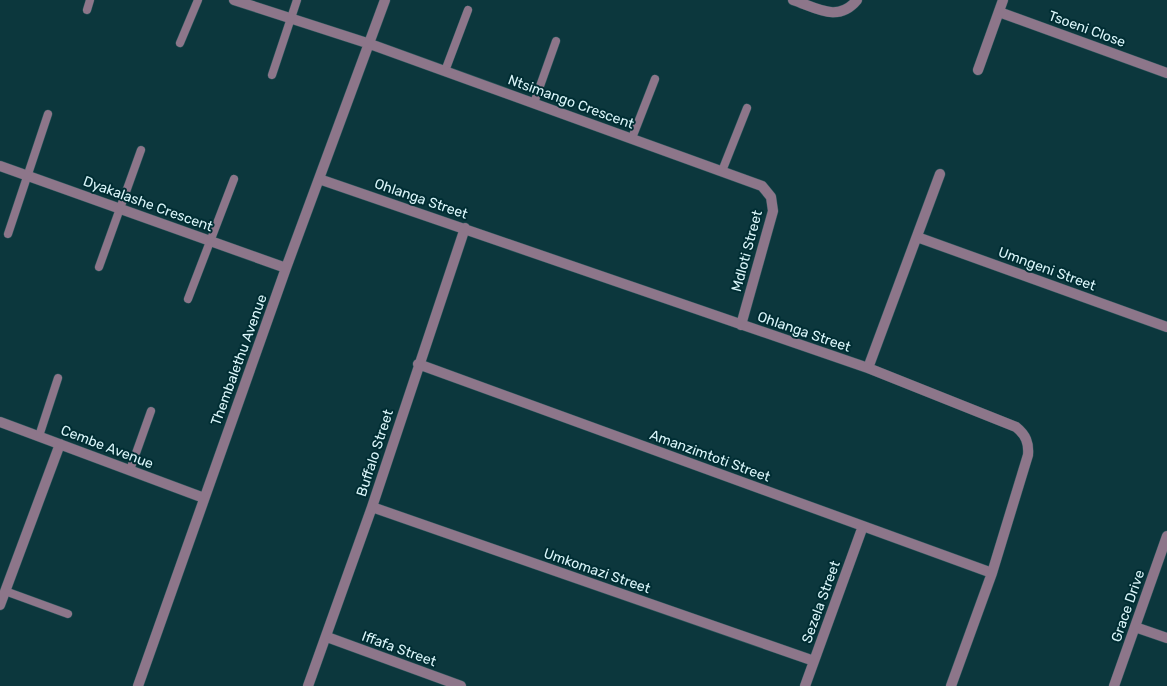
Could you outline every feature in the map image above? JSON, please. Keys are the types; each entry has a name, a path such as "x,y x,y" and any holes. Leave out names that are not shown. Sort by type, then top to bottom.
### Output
{"street":[{"path":"234,0 370,44"},
{"name":"Thembalethu Avenue","path":"138,686 286,268 385,0"},
{"path":"793,0 835,13 847,10 857,0"},
{"path":"978,70 1002,0"},
{"name":"Tsoeni Close","path":"998,12 1167,73"},
{"name":"Ntsimango Crescent","path":"370,44 762,186"},
{"name":"Dyakalashe Crescent","path":"0,166 286,268"},
{"path":"868,368 940,174"},
{"name":"Ohlanga Street","path":"319,179 868,368 1016,427 1025,437 1029,448 1028,455 992,573 951,686"},
{"name":"Mdloti Street","path":"741,325 773,210 771,197 762,186"},
{"name":"Buffalo Street","path":"308,686 372,506 465,228"},
{"name":"Umngeni Street","path":"917,237 1167,327"},
{"name":"Amanzimtoti Street","path":"418,364 992,573"},
{"name":"Cembe Avenue","path":"0,422 204,498"},
{"path":"0,605 5,591 4,579 60,444"},
{"name":"Umkomazi Street","path":"372,506 814,661"},
{"name":"Sezela Street","path":"805,686 863,526"},
{"name":"Grace Drive","path":"1114,686 1167,536"},
{"path":"1135,627 1167,638"},
{"name":"Iffafa Street","path":"327,637 461,686"}],"lane":[{"path":"87,10 90,0"},
{"path":"180,43 198,0"},
{"path":"272,75 297,0"},
{"path":"444,71 468,10"},
{"path":"534,103 556,41"},
{"path":"632,138 654,79"},
{"path":"722,171 747,108"},
{"path":"8,234 48,114"},
{"path":"99,266 140,150"},
{"path":"188,299 234,179"},
{"path":"39,436 58,378"},
{"path":"130,470 151,411"},
{"path":"5,591 68,614"}]}
